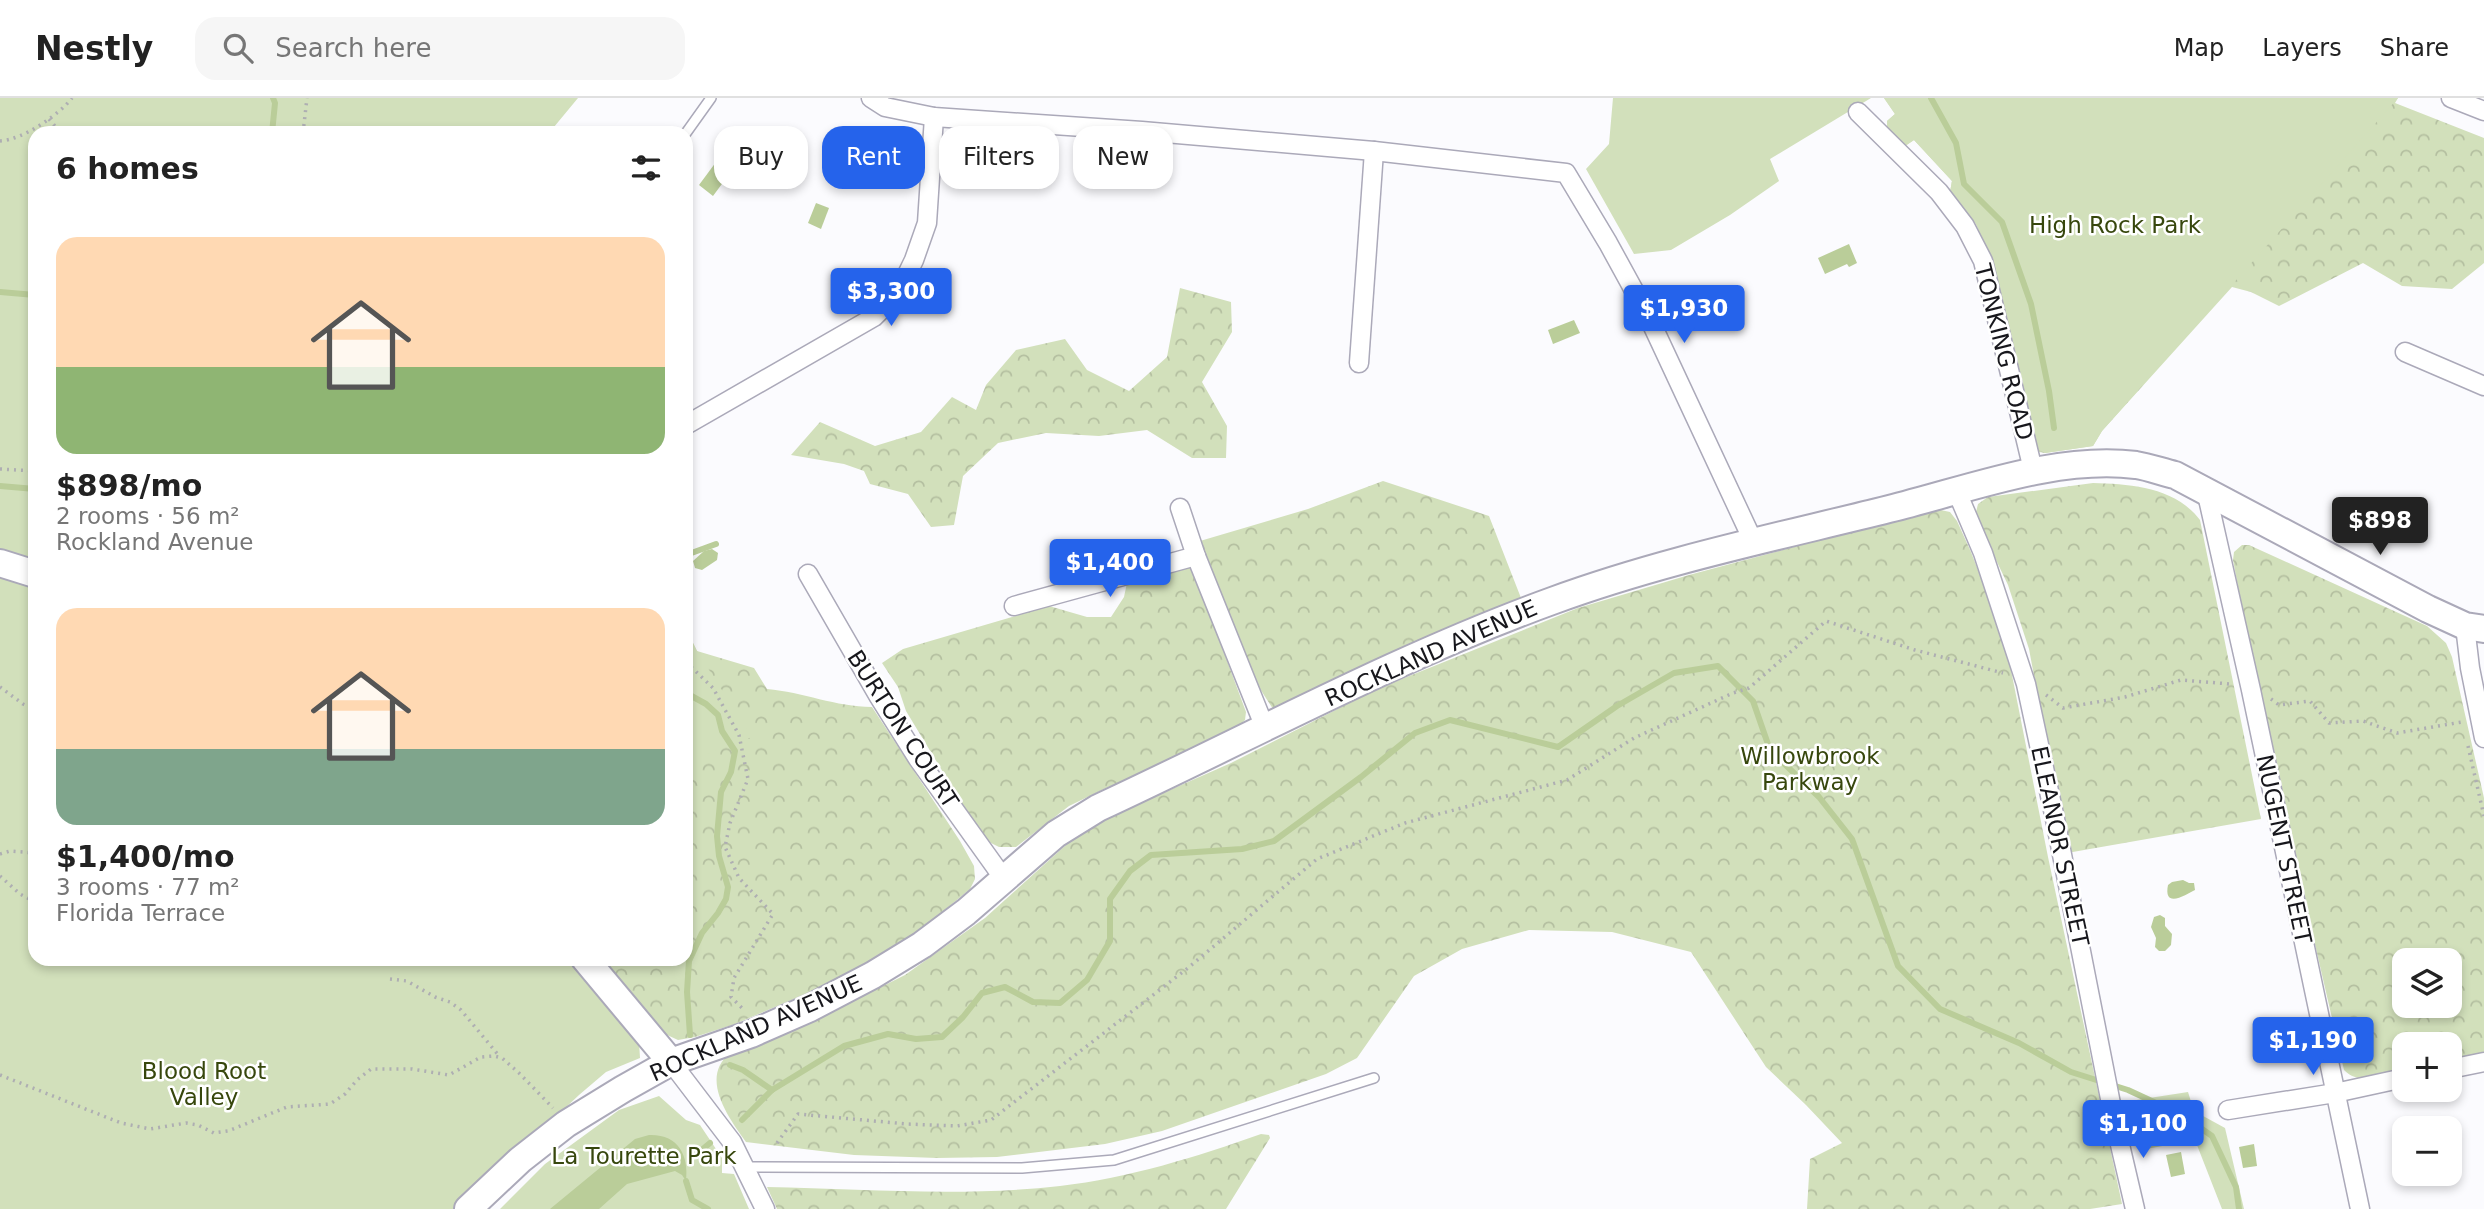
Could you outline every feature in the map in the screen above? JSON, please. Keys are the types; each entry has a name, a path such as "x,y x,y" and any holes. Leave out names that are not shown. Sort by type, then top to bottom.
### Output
{"street":[{"path":"871,98 886,107 934,117 1374,151 1566,173 1648,316 1754,543"},
{"path":"2451,98 2484,111"},
{"name":"TONKING ROAD","path":"1858,112 1939,192 1965,226 1983,261 2033,470"},
{"path":"693,418 874,317 898,293 914,260 927,223 934,117"},
{"path":"1359,363 1374,151"},
{"path":"2404,352 2484,386"},
{"name":"ROCKLAND AVENUE","path":"468,1209 520,1160 566,1124 671,1062 751,1034 810,1008 873,975 922,945 966,912 1056,834 1098,808 1371,676 1544,604 1655,569 2033,470 2095,464 2137,465 2175,475 2428,609 2474,628"},
{"name":"NUGENT STREET","path":"2206,490 2251,690 2360,1209"},
{"name":"ELEANOR STREET","path":"1956,492 1983,553 2026,684 2114,1119 2135,1209"},
{"path":"1180,508 1265,728"},
{"path":"1014,606 1196,555"},
{"path":"0,563 28,573"},
{"name":"BURTON COURT","path":"808,574 918,759 1004,879"},
{"path":"2474,628 2484,738"},
{"path":"591,966 671,1062 732,1142 765,1209"},
{"path":"2462,1067 2484,1062"},
{"path":"2228,1110 2335,1093 2392,1081"}],"lane":[{"path":"691,126 711,98"},
{"path":"746,1167 1022,1168 1114,1160 1374,1078"}],"path":[{"path":"37,126 65,108 72,98"},
{"path":"304,126 307,98"},
{"path":"49,119 55,126"},
{"path":"0,141 28,131"},
{"path":"0,469 28,471"},
{"path":"777,1143 798,1114 957,1126 990,1119 1188,968 1317,859 1405,822 1567,780 1634,738 1732,693 1749,688 1826,621 1915,650 2004,673"},
{"path":"693,669 713,688 739,735 748,779 730,823 725,847 739,878 774,914 734,978 730,997 749,1015"},
{"path":"2039,690 2063,708 2125,697 2181,680 2236,685"},
{"path":"0,687 28,706"},
{"path":"2262,694 2279,705 2310,701 2329,723 2363,721 2397,733 2462,722"},
{"path":"2465,735 2484,816"},
{"path":"0,854 10,851 28,852"},
{"path":"0,876 28,898"},
{"path":"390,979 407,981 461,1010 502,1058 555,1111"},
{"path":"0,1075 121,1123 150,1129 186,1123 215,1133 287,1107 330,1104 372,1069 412,1069 449,1075 481,1057 502,1058"}],"green space":[{"path":"0,98 578,98 555,126 28,126 28,559 0,550"},
{"path":"1613,98 1871,98 1770,159 1779,181 1730,215 1671,250 1634,254 1586,169 1609,144"},
{"name":"High Rock Park","path":"1884,98 2398,98 2395,103 2484,138 2484,263 2452,289 2402,286 2363,263 2279,306 2251,292 2232,287 2102,431 2093,446 2039,452 2032,441 1992,262 1976,224 1950,192 1952,181 1914,140 1905,146 1887,128 1887,121 1895,114"},
{"name":"High Rock Park","path":"1884,98 2398,98 2102,431 2093,446 2045,453 2034,448 1993,262 1976,224 1950,192 1952,181 1914,140 1905,146 1900,145 1887,128 1887,121 1895,114"},
{"path":"1180,288 1231,302 1232,332 1202,382 1227,426 1226,458 1192,458 1147,430 1099,436 1046,433 998,443 963,476 954,525 931,527 908,494 870,484 864,471 844,464 791,455 820,422 875,446 921,432 952,397 976,410 986,385 1016,350 1065,339 1087,370 1129,391 1167,357"},
{"path":"1383,481 1489,516 1521,598 1273,709 1255,681 1200,541 1308,509"},
{"path":"2093,483 2137,486 2165,494 2178,500 2200,520 2261,819 2067,853 2029,649 2008,585 1975,516 1978,504 1988,497"},
{"name":"Willowbrook Parkway","path":"1936,509 1950,512 1957,521 1996,617 2010,665 2122,1204 2090,1209 1807,1209 1810,1159 1842,1143 1766,1067 1691,952 1612,932 1529,930 1462,949 1414,976 1357,1058 1326,1074 1162,1131 1105,1144 997,1157 854,1155 746,1142 725,1110 717,1086 717,1074 721,1063 730,1053 829,1013 905,975 985,918 1067,844 1102,820 1231,763 1377,689 1578,608 1689,575"},
{"path":"2242,545 2249,545 2427,626 2446,643 2452,657 2484,798 2484,1052 2462,1057 2462,1032 2392,1032 2392,1074 2365,1079 2344,1070 2271,752 2233,560 2234,552"},
{"path":"1188,566 1195,574 1246,712 1245,720 1181,759 1108,787 1069,806 1016,847 999,847 991,843 978,830 906,711 898,687 882,663 903,649 1049,606 1087,617 1111,617 1124,597 1128,578"},
{"name":"Blood Root Valley","path":"0,576 28,586 28,966 575,966 639,1042 640,1058 606,1072 458,1209 0,1209"},
{"path":"693,643 697,651 754,668 767,689 845,705 872,707 960,841 974,866 975,879 970,889 904,944 848,976 735,1024 695,1037 678,1040 665,1034 608,966 693,966"},
{"path":"693,643 697,651 752,737 693,759"},
{"path":"2188,1092 2194,1111 2225,1128 2244,1209 2222,1209 2195,1140 2141,1150 2130,1101"},
{"name":"La Tourette Park","path":"659,1096 686,1120 700,1125 722,1158 722,1173 734,1174 749,1209 500,1209 545,1164 619,1110"},
{"path":"1261,1134 1269,1135 1270,1138 1226,1209 777,1209 767,1187 950,1192 1060,1186 1162,1166"}],"shaded area":[{"path":"714,165 714,189 718,189 713,196 699,185"},
{"path":"816,203 829,208 821,229 808,223"},
{"path":"1849,244 1857,263 1849,267 1847,264 1825,274 1818,258"},
{"path":"1574,320 1580,333 1553,344 1548,330"},
{"path":"712,549 718,553 717,560 702,570 695,568 693,561 704,551"},
{"path":"2183,880 2194,883 2195,890 2182,897 2169,897 2168,885"},
{"path":"2160,915 2165,918 2165,926 2172,934 2171,945 2165,951 2159,951 2155,947 2156,938 2151,927 2154,917"},
{"path":"649,1135 667,1138 680,1148 686,1163 686,1181 675,1171 627,1184 599,1209 550,1209 635,1139"},
{"path":"2254,1144 2257,1166 2243,1168 2239,1147"},
{"path":"2181,1152 2185,1174 2171,1177 2166,1155"}],"waterway":[{"path":"273,98 273,126"},
{"path":"1931,98 1956,143 1964,184 2002,222 2031,304 2054,428"},
{"path":"0,292 28,294"},
{"path":"0,486 28,488"},
{"path":"693,552 716,544"},
{"path":"742,1120 772,1090 844,1046 888,1034 916,1039 942,1037 982,993 1005,987 1033,1002 1060,1003 1087,980 1110,941 1110,899 1130,871 1151,855 1242,849 1274,841 1415,733 1450,720 1558,747 1617,706 1674,673 1718,666 1753,701 1770,750 1819,797 1852,839 1898,966 1940,1009 2019,1043 2071,1072 2128,1090 2182,1115 2212,1136 2236,1187 2239,1209"},
{"path":"693,697 718,715 722,731 735,751 731,772 721,792 717,836 719,856 728,887 726,899 702,933 693,952"},
{"path":"689,966 687,992 690,1035"},
{"path":"730,1065 743,1070 772,1090"},
{"path":"698,1153 710,1143"},
{"path":"686,1181 692,1200 708,1209"}]}
